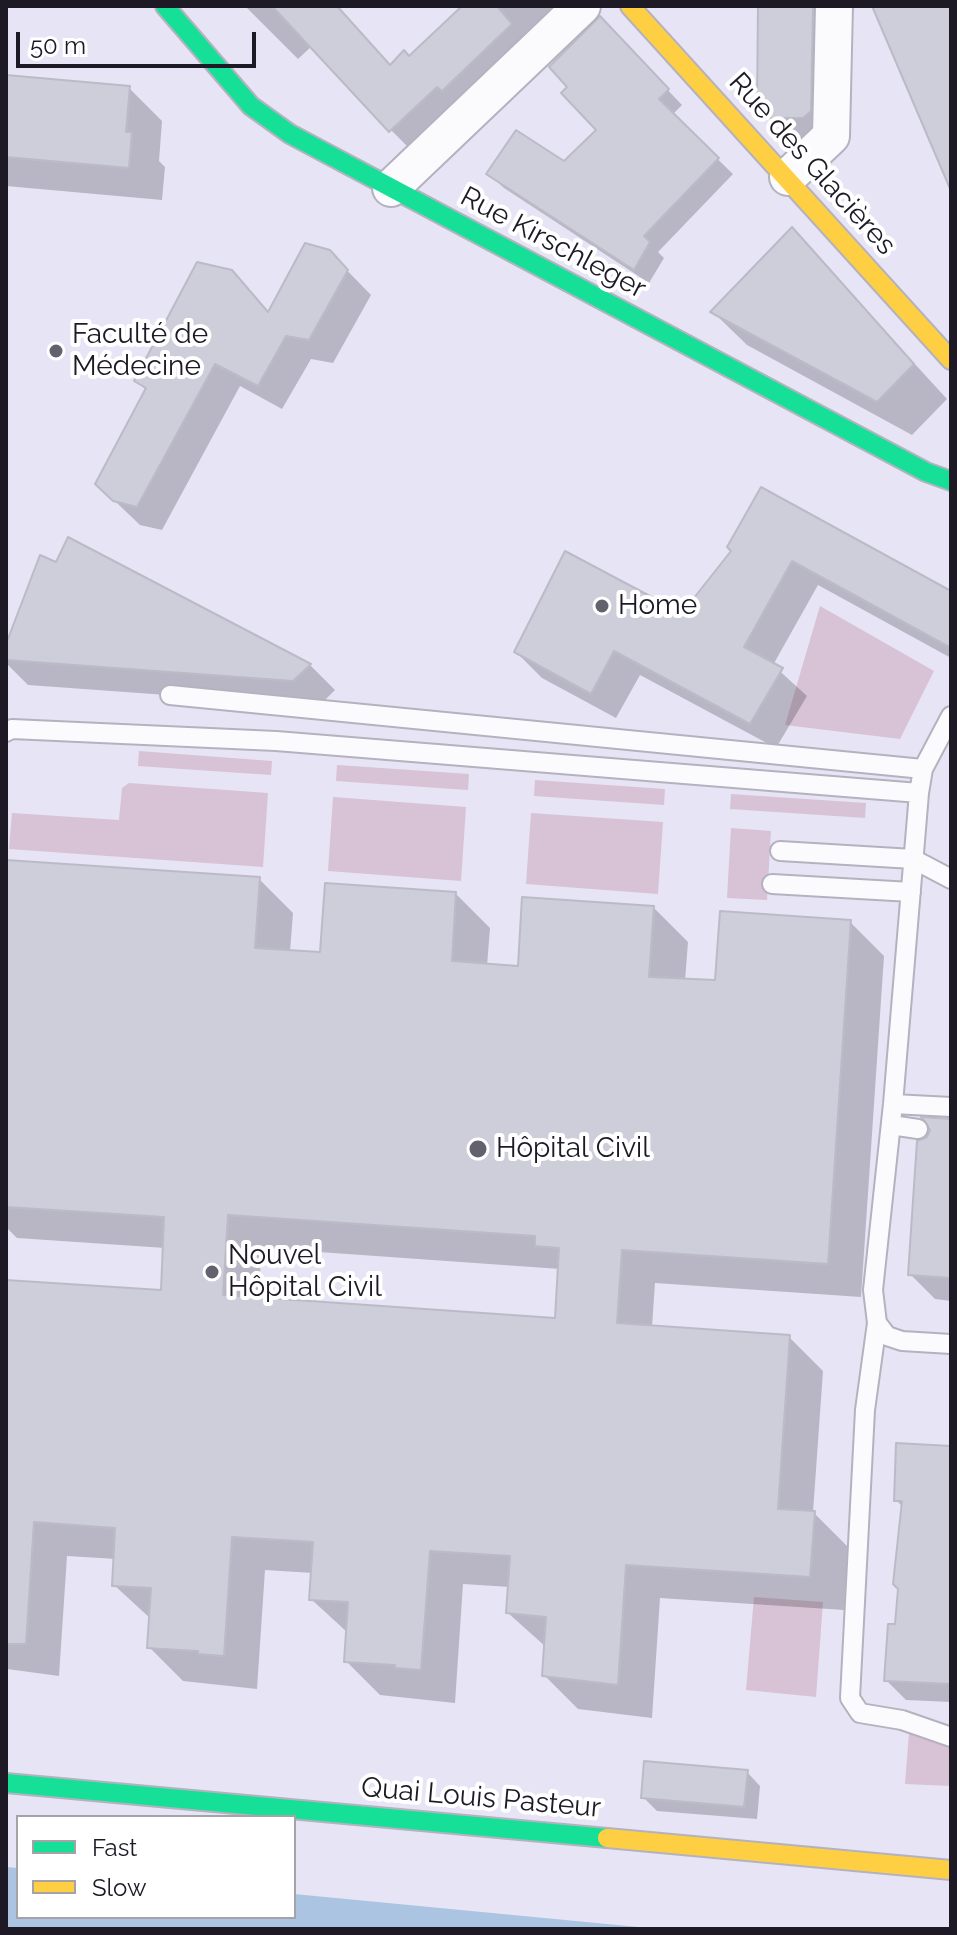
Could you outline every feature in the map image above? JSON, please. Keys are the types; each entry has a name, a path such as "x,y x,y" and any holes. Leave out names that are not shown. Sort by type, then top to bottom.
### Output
{"street":[{"name":"Rue Kirschleger","path":"165,6 251,106 290,134 886,451 951,481"},
{"path":"391,188 582,6"},
{"name":"Rue des Glacières","path":"630,6 951,360"},
{"path":"788,177 831,136 834,6"},
{"name":"Quai Louis Pasteur","path":"6,1783 951,1870"}],"lane":[{"path":"170,695 923,769"},
{"path":"951,716 923,769 919,793 893,1104 873,1290 877,1323 865,1410 850,1698 860,1713 902,1720 951,1737"},
{"path":"459,756 461,725"},
{"path":"6,732 12,729 276,741 919,793"},
{"path":"780,851 913,859 951,879"},
{"path":"772,884 911,885"},
{"path":"893,1104 951,1107"},
{"path":"891,1125 918,1129"},
{"path":"877,1323 887,1336 902,1341 951,1344"}],"shaded area":[{"path":"820,606 934,671 900,739 785,725"},
{"path":"139,751 272,761 271,775 138,766"},
{"path":"337,765 469,774 468,790 336,781"},
{"path":"535,780 665,789 664,805 534,796"},
{"path":"129,783 268,793 263,867 9,849 12,813 119,820 122,788"},
{"path":"731,794 866,803 865,818 730,809"},
{"path":"333,797 466,807 461,881 328,871"},
{"path":"531,813 663,822 658,894 526,884"},
{"path":"731,828 771,831 767,900 727,898"},
{"path":"754,1597 823,1602 816,1697 746,1690"},
{"path":"909,1733 951,1747 951,1786 905,1784"}],"water":[{"path":"6,1867 16,1868 16,1919 296,1919 296,1894 659,1929 6,1929"}],"building":[{"path":"272,6 337,6 390,65 404,50 409,56 462,6 497,6 512,24 442,91 437,87 389,132"},
{"path":"758,6 813,6 811,111 803,118 769,118 757,106"},
{"path":"872,6 951,6 951,191"},
{"path":"600,16 669,89 659,99 719,158 644,236 650,242 634,270 486,174 516,130 564,161 596,130 561,93 567,87 549,67"},
{"path":"6,75 130,86 126,132 132,132 129,168 6,157"},
{"path":"792,227 914,364 877,402 710,312"},
{"path":"305,243 330,250 348,270 309,340 286,336 258,386 215,364 137,507 113,501 95,484 146,388 134,381 197,262 232,270 268,312"},
{"name":"Home","path":"761,487 951,591 951,648 792,561 744,647 783,668 750,724 614,651 591,694 514,652 565,551 682,613 731,551 727,547"},
{"path":"68,537 311,664 293,681 6,660 6,644 40,555 56,562"},
{"name":"Nouvel Hôpital Civil","path":"6,860 260,877 255,948 320,952 325,883 456,892 452,961 518,966 522,897 654,906 649,977 715,980 720,911 851,920 828,1264 622,1250 617,1323 790,1335 778,1509 815,1511 810,1577 626,1565 618,1685 542,1676 546,1617 506,1613 510,1556 430,1551 421,1670 344,1662 348,1602 309,1600 313,1542 232,1537 224,1656 147,1648 151,1588 112,1586 115,1528 34,1522 26,1644 6,1644 6,1280 161,1290 164,1217 6,1207","holes":["228,1215 535,1236 535,1246 559,1248 555,1318 223,1295"]},
{"path":"921,1117 951,1119 951,1278 908,1275 917,1141 927,1137 930,1130"},
{"path":"896,1443 951,1446 951,1684 884,1681 888,1624 895,1624 898,1589 893,1584 902,1501 894,1501"},
{"path":"644,1761 748,1770 744,1807 641,1798"}],"traffic: fast":[{"path":"165,6 251,106 290,134 926,472 951,481"},
{"path":"6,1783 607,1838"}],"traffic: slow":[{"path":"630,6 951,360"},
{"path":"607,1838 951,1870"}],"place":[{"name":"Faculté de Médecine","path":"56,351"},
{"name":"Home","path":"602,606"},
{"name":"Hôpital Civil","path":"478,1149"},
{"name":"Nouvel Hôpital Civil","path":"212,1272"}]}
